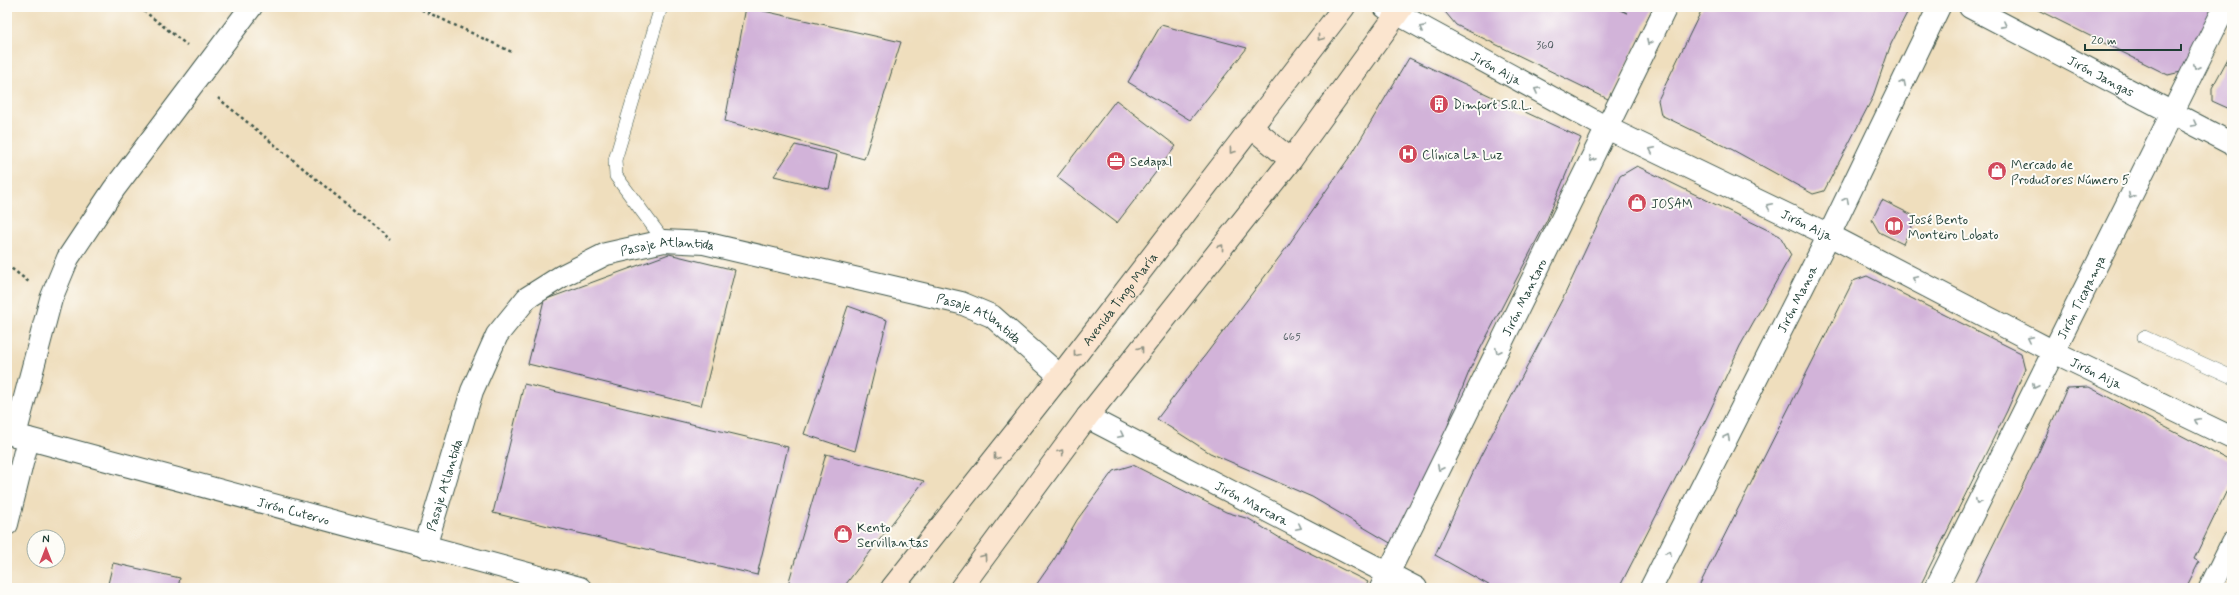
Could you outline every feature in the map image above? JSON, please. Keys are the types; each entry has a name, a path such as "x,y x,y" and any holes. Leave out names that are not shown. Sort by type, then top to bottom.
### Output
{"main road":[{"name":"Avenida Tingo María","path":"892,588 1060,376 1344,7"},
{"path":"961,588 1087,417 1290,160 1395,10"},
{"path":"1251,127 1290,160"}],"street":[{"path":"7,524 17,436 51,299 68,258 114,190 250,7"},
{"name":"Jirón Mantaro","path":"1385,581 1666,7"},
{"name":"Jirón Manoa","path":"1651,588 1829,235 1939,7"},
{"name":"Jirón Jangas","path":"1970,7 2232,144"},
{"name":"Jirón Ticapampa","path":"1936,588 2052,351 2174,113 2225,7"},
{"name":"Jirón Aija","path":"1395,10 1607,128 1829,235 2052,351 2232,438"},
{"name":"Pasaje Atlantida","path":"425,547 472,391 497,335 527,298 562,276 606,254 664,241 704,243 961,303 992,316 1060,376"},
{"name":"Jirón Marcara","path":"1087,417 1385,581 1416,588"},
{"name":"Jirón Cutervo","path":"17,436 580,588"},
{"path":"2210,588 2232,543"}],"lane":[{"path":"661,7 615,160 616,176 664,241"},
{"path":"2144,337 2232,377"}],"path":[{"path":"139,7 202,72 390,240"},
{"path":"416,7 512,52"}],"building":[{"path":"746,7 901,42 864,159 725,121"},
{"path":"1441,7 1613,7 1627,13 1615,7 1653,7 1610,100 1456,25"},
{"path":"1703,7 1910,7 1891,44 1872,99 1824,191 1813,194 1733,150 1661,115 1658,100"},
{"path":"2032,7 2214,7 2185,71 2168,75"},
{"path":"1161,25 1247,48 1190,120 1128,82"},
{"path":"2232,51 2232,110 2212,101 2212,88"},
{"path":"1409,58 1581,138 1547,220 1471,367 1451,416 1440,451 1392,544 1312,497 1210,453 1157,419 1287,247 1353,152"},
{"name":"Sedapal","path":"1116,100 1176,146 1117,223 1057,177"},
{"path":"795,145 837,155 829,189 774,176"},
{"path":"1637,166 1780,236 1791,255 1740,346 1707,417 1619,588 1494,588 1435,555 1480,457 1564,296 1620,176"},
{"name":"José Bento Monteiro Lobato","path":"1882,200 1916,217 1903,244 1879,232 1872,220"},
{"path":"669,254 735,270 701,406 528,364 544,300"},
{"path":"1867,276 2021,353 2025,369 2007,411 1919,588 1698,588 1853,281"},
{"path":"848,306 887,320 855,451 804,434"},
{"path":"524,384 788,447 757,575 493,513"},
{"path":"2089,387 2230,461 2232,480 2194,559 2199,562 2186,588 1972,588 2037,456 2067,388"},
{"name":"Kento Servillantas","path":"826,454 924,481 843,588 787,588"},
{"path":"1133,465 1226,512 1249,519 1280,538 1368,582 1365,588 1034,588 1055,558 1077,520 1113,471"},
{"path":"113,563 180,578 178,588 107,588"}],"place":[{"name":"Dimfort S.R.L.","path":"1439,104"},
{"name":"Clínica La Luz","path":"1408,154"},
{"name":"Sedapal","path":"1116,161"},
{"name":"Mercado de Productores Número 5","path":"1997,171"},
{"name":"JOSAM","path":"1637,203"},
{"name":"José Bento Monteiro Lobato","path":"1894,226"},
{"name":"Kento Servillantas","path":"843,534"}]}
